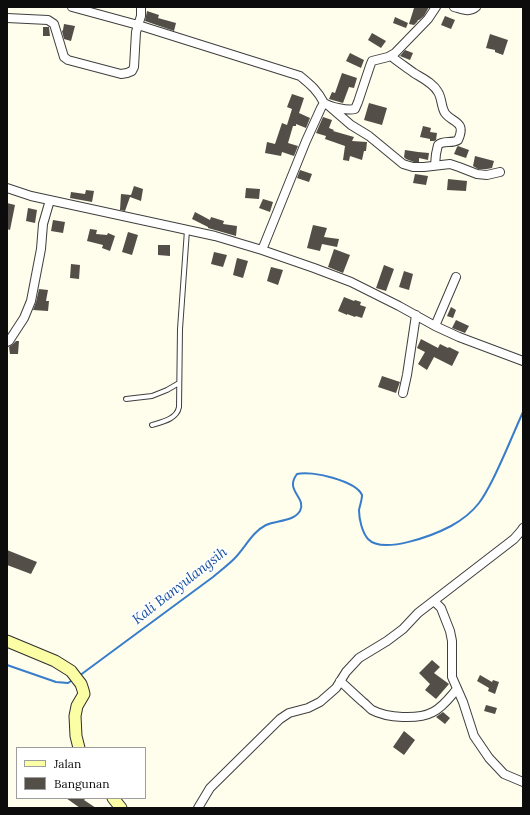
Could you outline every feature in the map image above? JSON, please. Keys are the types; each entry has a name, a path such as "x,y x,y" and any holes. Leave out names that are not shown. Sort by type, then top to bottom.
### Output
{"street":[{"path":"72,7 138,25 300,76 313,87 326,104 351,125 369,136 404,164 413,167 450,164 477,174 486,175 500,172"},
{"path":"7,18 48,20 54,24 64,57 68,60 121,74 132,71 134,67 135,40 141,7"},
{"path":"326,104 350,110 355,109 372,62 374,60 391,56 428,19 436,7"},
{"path":"454,7 465,10 470,10 476,7"},
{"path":"391,56 432,85 438,92 444,112 460,125 461,132 457,141 442,142 438,145 435,165"},
{"path":"262,250 306,141 321,108 326,104"},
{"path":"7,188 31,196 215,236 262,250 351,282 400,306 435,326 459,337 523,361"},
{"path":"7,342 24,318 32,301 41,249 43,224 50,200"},
{"path":"435,326 456,277"},
{"path":"403,393 416,315"},
{"path":"198,808 210,788 280,719 320,702 336,688 346,672 359,658 387,641 403,629 434,601 514,539 523,528"},
{"path":"434,601 440,608 450,630 452,641 452,677 463,702 474,736 489,758 504,774 523,782"},
{"path":"7,641 55,661 71,671 81,684 84,694 77,706 75,716 76,736 79,747"},
{"path":"340,681 372,710 387,715 408,717 423,715 440,708 457,689"},
{"path":"114,799 121,808"}],"lane":[{"path":"152,426 177,414 179,407 180,329 188,230"},
{"path":"126,399 152,396 179,383"}],"building":[{"path":"411,7 429,7 424,16 414,25 409,24 414,8"},
{"path":"147,11 159,15 158,18 176,23 174,31 145,21"},
{"path":"445,16 455,20 451,29 441,25"},
{"path":"395,17 408,23 406,28 393,23"},
{"path":"64,24 75,26 71,41 64,39 62,31"},
{"path":"43,27 49,27 50,36 43,36"},
{"path":"372,33 386,41 381,48 368,40"},
{"path":"490,34 508,40 503,55 495,52 495,50 486,48"},
{"path":"405,50 413,53 410,60 400,56"},
{"path":"350,53 364,60 361,68 346,61"},
{"path":"342,73 357,78 354,88 349,87 343,103 329,99 332,92 335,93"},
{"path":"292,94 304,98 299,113 310,118 306,128 296,124 296,126 293,126 288,143 298,146 294,156 282,152 281,156 265,153 267,142 275,144 282,123 287,125 292,109 287,107"},
{"path":"369,103 387,108 382,125 364,120"},
{"path":"323,117 332,120 329,128 334,130 333,131 354,137 352,141 367,142 366,151 364,151 362,160 350,156 349,161 343,160 345,146 325,139 326,136 316,133"},
{"path":"423,126 431,128 430,132 437,133 436,140 430,141 430,139 420,137"},
{"path":"458,146 469,150 466,158 454,154"},
{"path":"405,150 429,153 428,160 419,158 419,162 414,162 406,159 404,157"},
{"path":"475,156 494,161 492,168 478,169 473,166"},
{"path":"300,170 312,174 309,182 297,178"},
{"path":"415,174 428,176 426,185 413,183"},
{"path":"448,179 467,181 466,191 447,190"},
{"path":"134,186 143,189 141,201 130,197 125,211 120,210 121,194 131,195"},
{"path":"246,188 260,189 259,199 245,198"},
{"path":"86,190 94,191 92,202 70,198 71,192 85,194"},
{"path":"263,199 273,202 270,212 259,208"},
{"path":"7,203 15,205 10,230 7,229"},
{"path":"28,208 37,210 35,223 26,221"},
{"path":"195,212 210,220 211,217 224,221 223,224 237,226 236,236 208,228 192,219"},
{"path":"53,220 65,222 63,233 51,231"},
{"path":"313,225 327,228 324,237 339,239 337,247 322,244 320,251 307,248"},
{"path":"90,229 97,230 96,234 107,235 108,233 115,236 110,251 102,248 103,245 87,241"},
{"path":"128,232 138,235 132,255 122,252"},
{"path":"158,245 170,245 170,256 158,255"},
{"path":"334,249 350,255 343,273 328,267"},
{"path":"214,252 227,255 223,267 211,264"},
{"path":"237,258 248,261 243,278 233,275"},
{"path":"71,264 80,265 79,279 70,278"},
{"path":"384,265 394,269 386,291 376,288"},
{"path":"271,267 283,270 278,285 267,281"},
{"path":"404,271 413,274 409,290 399,287"},
{"path":"39,289 48,290 46,301 49,301 48,311 33,310"},
{"path":"344,297 361,302 360,305 366,307 362,318 347,315 338,311"},
{"path":"451,307 456,310 453,318 447,316"},
{"path":"456,320 469,326 465,333 452,328"},
{"path":"421,339 438,348 440,344 459,352 452,366 434,357 427,370 418,364 425,352 417,348"},
{"path":"16,341 19,341 18,354 10,354 9,347"},
{"path":"382,376 400,382 396,393 378,387"},
{"path":"7,550 37,562 31,574 7,565"},
{"path":"432,660 440,667 434,673 449,684 436,699 425,690 430,684 419,673"},
{"path":"480,675 492,682 493,680 499,682 495,694 488,691 489,688 477,681"},
{"path":"486,705 497,708 495,714 484,711"},
{"path":"443,712 450,718 445,724 436,717"},
{"path":"404,731 415,740 404,755 393,747"},
{"path":"67,799 85,799 84,800 96,808 80,808"}],"waterway":[{"name":"Kali Banyulangsih","path":"79,676 213,577 238,555 261,528 270,523 289,519 297,515 301,506 301,502 293,485 297,474 304,473 322,475 342,481 358,490 362,495 359,510 361,525 368,539 375,543 385,545 409,542 451,526 466,516 476,506 485,494 493,479 523,412"},
{"name":"Kali Banyulangsih","path":"7,665 56,682 68,683 74,679"}]}
